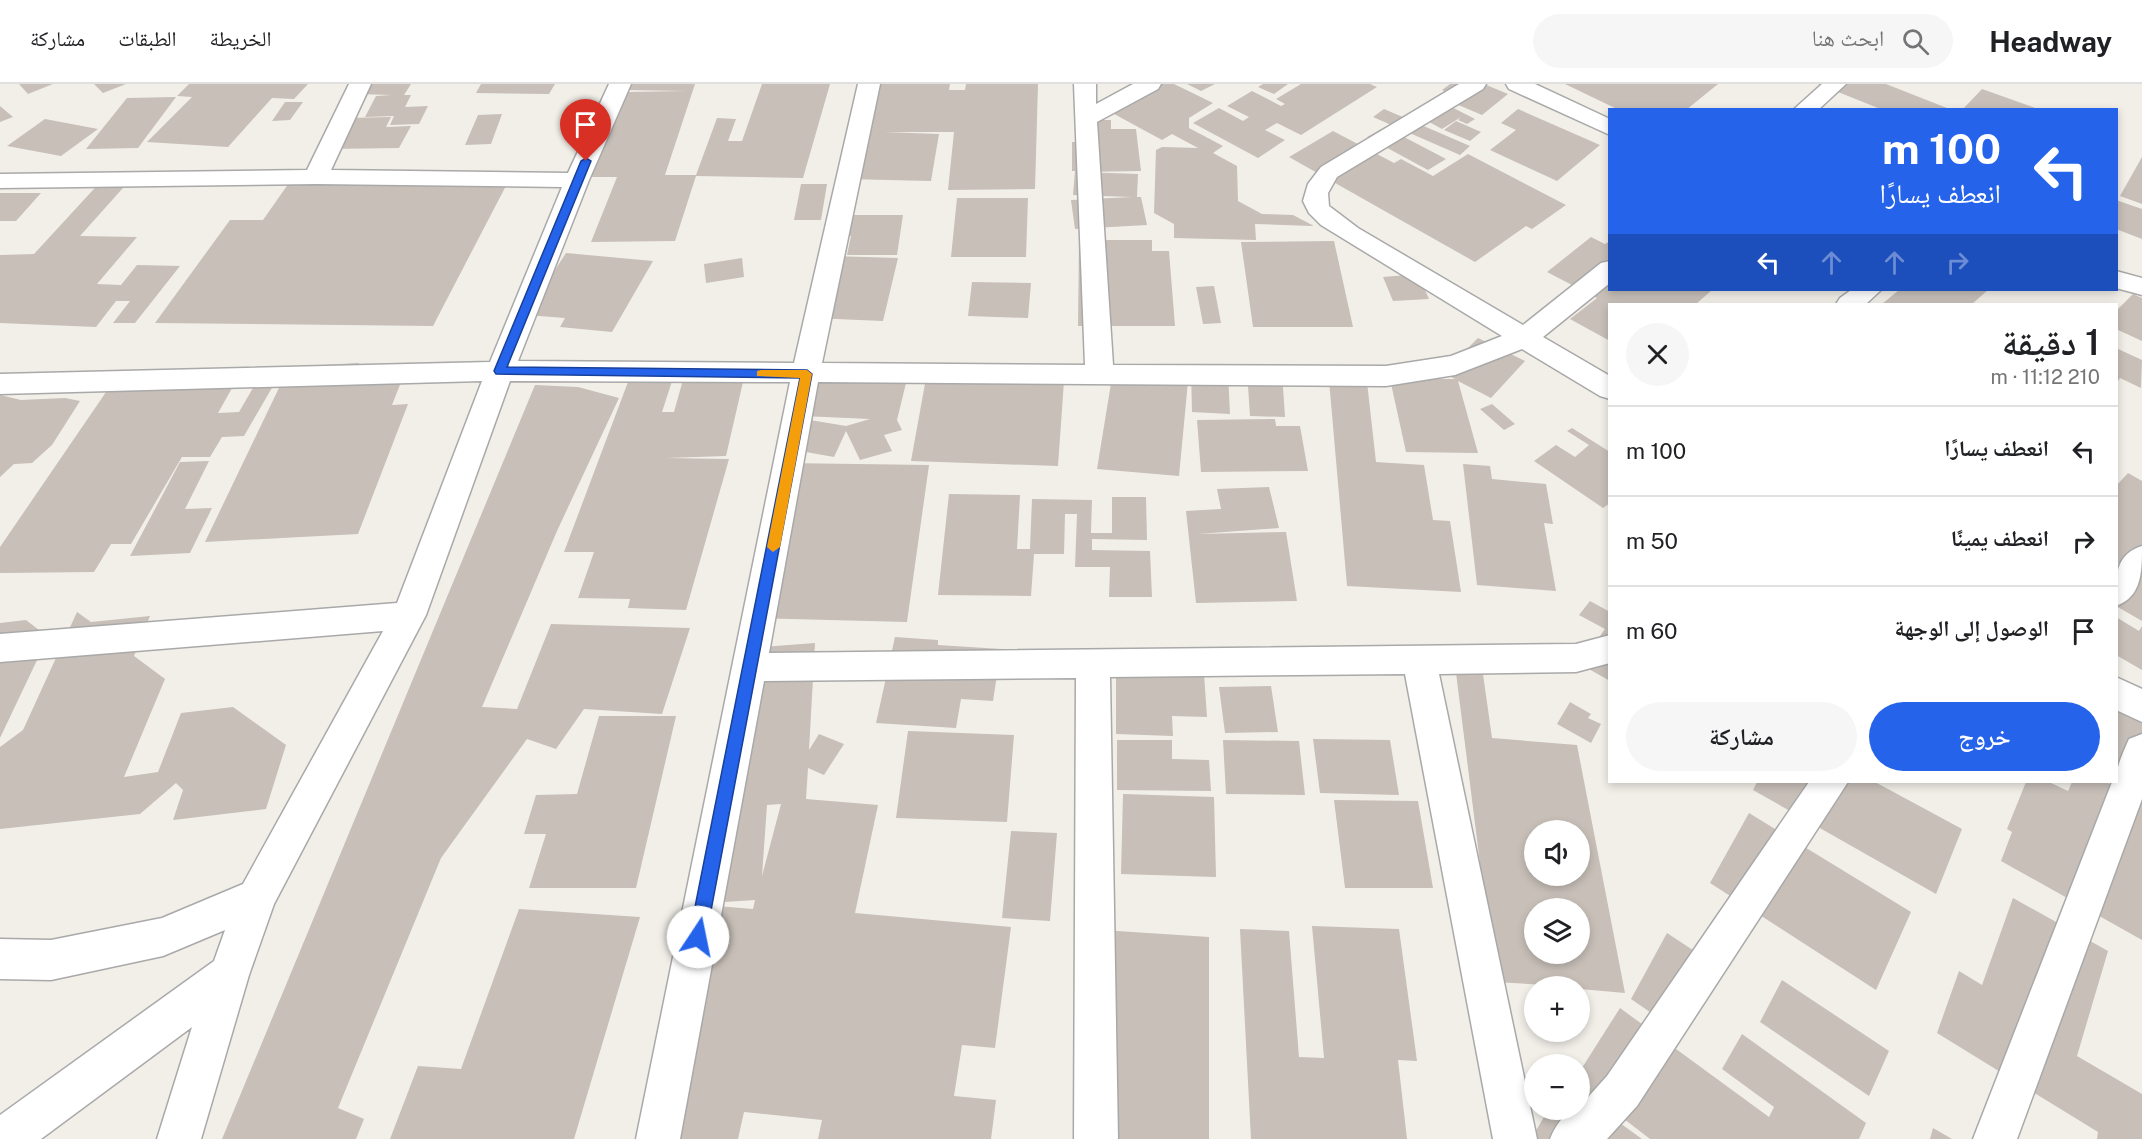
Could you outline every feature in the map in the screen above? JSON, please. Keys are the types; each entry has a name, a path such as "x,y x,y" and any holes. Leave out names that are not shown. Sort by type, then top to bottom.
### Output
{"street":[{"path":"316,177 360,84"},
{"path":"179,1139 229,975 257,897 409,615 500,371 577,180 620,84"},
{"path":"658,1139 807,374 869,84"},
{"path":"1085,84 1100,375"},
{"path":"1085,118 1150,84"},
{"path":"1475,84 1329,172 1316,188 1313,199 1320,212 1349,232 1608,388"},
{"path":"1517,84 1608,127"},
{"path":"1806,108 1835,84"},
{"path":"0,181 316,177 577,180"},
{"path":"0,384 500,371 1386,376 1455,365 1524,338 1608,270"},
{"path":"2118,280 2142,287"},
{"path":"1850,303 1867,291"},
{"path":"2118,589 2142,558"},
{"path":"0,648 409,615"},
{"path":"750,667 1576,658 1608,650"},
{"path":"1419,659 1515,1139"},
{"path":"1092,663 1096,1139"},
{"path":"2118,693 2142,708"},
{"path":"1995,1139 2142,750"},
{"path":"1572,1139 1599,1118 1622,1091 1829,783"},
{"path":"0,959 51,960 163,937 257,897"},
{"path":"4,1139 229,975"}],"building":[{"path":"19,84 53,84 28,94"},
{"path":"94,84 126,84 103,93"},
{"path":"189,84 308,84 294,99 272,98 228,147 147,142 192,97 177,96"},
{"path":"363,84 411,84 404,95 411,95 405,107 428,106 419,124 390,125 394,116 365,117 376,96 392,95 356,94"},
{"path":"481,84 555,84 549,94 476,93"},
{"path":"626,84 695,84 665,175 696,175 717,118 736,119 728,141 742,141 762,84 830,84 803,178 696,176 675,241 591,242 617,177 590,177 625,92 688,91 623,90"},
{"path":"870,84 950,84 949,90 965,90 966,84 1038,84 1035,189 948,190 954,132 884,132 939,134 931,181 845,179"},
{"path":"1150,84 1174,84 1213,103 1189,118 1189,128 1223,146 1213,153 1237,166 1238,201 1262,214 1293,215 1314,226 1255,224 1256,240 1174,238 1174,224 1154,213 1156,150 1162,147 1198,148 1172,134 1162,140 1105,109"},
{"path":"1187,84 1215,84 1201,91"},
{"path":"1263,84 1288,84 1274,94 1258,87"},
{"path":"1301,84 1370,84 1377,87 1301,135 1277,123 1265,130 1285,140 1258,158 1193,123 1219,108 1243,121 1249,117 1227,106 1252,91 1281,106 1285,104 1276,99"},
{"path":"1450,84 1484,84 1508,94 1482,115 1456,104 1463,99 1442,90"},
{"path":"1565,84 1718,84 1688,108 1615,108"},
{"path":"1818,84 1886,84 1947,108 1878,108"},
{"path":"1982,89 2035,108 1964,108"},
{"path":"176,97 138,148 86,149 127,98"},
{"path":"1434,98 1475,119 1467,124 1458,120 1461,117 1442,129 1411,112"},
{"path":"285,102 303,102 290,120 272,121"},
{"path":"0,106 13,117 0,122"},
{"path":"1384,109 1470,146 1460,155 1373,117"},
{"path":"1518,109 1600,145 1557,181 1490,150 1516,130 1501,123"},
{"path":"502,114 491,144 465,145 478,115"},
{"path":"391,117 386,127 411,126 399,148 327,149 347,118"},
{"path":"45,119 98,129 61,156 7,146"},
{"path":"1090,120 1111,120 1111,129 1136,129 1141,171 1081,172 1138,174 1137,197 1141,197 1147,225 1075,229 1071,200 1132,197 1073,195 1075,171 1072,171 1072,142 1090,142"},
{"path":"1456,121 1481,132 1470,141 1444,130"},
{"path":"1385,127 1446,159 1428,170 1367,137"},
{"path":"1333,131 1394,163 1401,159 1433,176 1468,154 1566,205 1532,229 1526,226 1475,262 1289,157"},
{"path":"2142,157 2142,204 2120,196"},
{"path":"298,170 509,180 433,326 155,323 230,220 263,220"},
{"path":"104,178 131,179 80,236 137,237 97,284 121,285 137,265 180,266 135,323 113,323 130,301 116,301 96,327 0,323 0,255 34,254"},
{"path":"801,184 827,184 821,220 794,220"},
{"path":"0,193 41,193 16,221 0,221"},
{"path":"957,198 1028,198 1026,257 951,257"},
{"path":"2118,201 2142,209 2142,239 2118,230"},
{"path":"840,215 903,215 897,255 847,255 851,236 835,236"},
{"path":"1591,237 1605,244 1608,242 1608,291 1711,291 1697,303 1608,303 1608,340 1570,319 1597,298 1547,272"},
{"path":"1079,240 1152,240 1152,251 1169,251 1175,326 1078,326"},
{"path":"1334,241 1353,327 1253,327 1241,242"},
{"path":"566,253 653,261 612,332 560,327 565,318 526,315"},
{"path":"832,256 898,258 883,321 813,318"},
{"path":"742,258 744,277 706,283 704,264"},
{"path":"1418,274 1429,299 1393,301 1383,277"},
{"path":"972,282 1031,283 1028,318 968,316"},
{"path":"1214,286 1221,323 1203,324 1196,287"},
{"path":"1898,291 1987,291 1973,303 1883,303"},
{"path":"2133,294 2142,298 2142,341 2118,330 2118,309"},
{"path":"1478,338 1525,361 1491,398 1458,381 1478,453 1406,452 1390,379 1455,379 1443,373"},
{"path":"2118,349 2142,360 2141,388 2120,378 2118,381"},
{"path":"359,363 355,375 405,372 392,405 408,404 358,534 205,542 289,367"},
{"path":"1114,365 1189,371 1179,476 1097,469"},
{"path":"928,367 1064,381 1058,466 911,461"},
{"path":"686,369 746,369 726,456 666,458 729,459 686,610 628,608 630,599 578,598 594,552 564,552 631,374 674,375 662,412 674,412"},
{"path":"1191,371 1228,372 1230,414 1192,412"},
{"path":"1247,371 1282,372 1285,417 1250,416"},
{"path":"240,374 218,413 239,412 261,374 280,374 244,436 222,437 210,457 182,457 131,544 111,544 94,572 0,573 0,547 117,376"},
{"path":"813,375 907,379 897,420 902,430 884,435 892,451 860,460 846,431 834,457 789,449 804,419 846,426 870,419 802,416"},
{"path":"1329,380 1367,382 1376,462 1424,465 1433,520 1450,521 1461,592 1347,586"},
{"path":"535,385 578,387 619,398 557,531 482,707 517,709 551,624 690,628 662,714 584,709 556,749 527,739 441,858 338,1108 364,1119 356,1139 222,1139"},
{"path":"0,395 21,400 65,398 80,401 52,445 32,463 14,464 0,477"},
{"path":"1492,404 1515,424 1504,430 1480,409"},
{"path":"1275,419 1276,426 1300,426 1308,471 1201,472 1197,420"},
{"path":"1572,428 1608,451 1608,504 1603,508 1534,461 1556,445 1575,457 1589,445 1567,431"},
{"path":"209,461 185,509 212,508 190,553 130,556 180,462"},
{"path":"784,463 929,465 907,622 756,618"},
{"path":"1463,464 1490,466 1492,479 1546,484 1553,524 1544,523 1556,591 1477,585"},
{"path":"2128,473 2142,481 2142,621 2118,607 2118,572 2124,567 2118,563 2118,484"},
{"path":"1269,487 1279,528 1198,534 1286,532 1297,601 1196,603 1186,511 1221,509 1217,489"},
{"path":"949,494 1020,495 1017,549 1030,549 1032,499 1092,500 1091,533 1112,533 1112,497 1146,497 1147,540 1092,539 1092,550 1150,551 1152,597 1109,597 1110,567 1075,567 1077,514 1065,514 1064,554 1034,554 1031,596 938,595"},
{"path":"1590,601 1608,611 1608,680 1580,664 1605,629 1579,615"},
{"path":"77,612 91,622 150,616 134,656 165,679 124,777 158,772 181,713 233,707 286,745 266,809 173,820 183,790 176,783 140,814 0,829 0,747 23,730"},
{"path":"2118,618 2139,631 2142,626 2142,670 2118,656"},
{"path":"26,620 48,637 0,738 0,623"},
{"path":"895,637 938,640 938,645 1001,649 993,701 961,699 956,728 876,723"},
{"path":"815,643 809,750 819,734 844,744 824,775 808,768 806,799 878,805 855,913 1011,927 995,1048 962,1045 954,1096 996,1100 991,1139 818,1139 822,1120 744,1112 738,1139 673,1139 637,1135 704,905 753,909 755,900 709,903 736,649","holes":["781,804 762,876 767,805"]},
{"path":"1116,673 1204,674 1207,717 1172,716 1173,736 1116,734"},
{"path":"1456,673 1483,674 1492,738 1577,745 1625,993 1590,990 1590,976 1524,976 1524,984 1495,982"},
{"path":"1271,686 1278,732 1225,733 1219,687"},
{"path":"2118,696 2142,708 2142,777 2118,765"},
{"path":"1570,702 1591,714 1588,718 1601,724 1591,743 1557,724"},
{"path":"599,716 676,716 636,888 529,888 546,834 524,834 536,795 577,794"},
{"path":"908,731 1014,735 1007,822 896,818"},
{"path":"1313,739 1390,740 1399,795 1320,793"},
{"path":"1117,740 1172,740 1172,759 1209,760 1211,791 1117,790"},
{"path":"1223,740 1299,741 1305,795 1226,794"},
{"path":"1756,783 1877,783 1962,829 1936,894 1753,790"},
{"path":"2026,783 2051,783 2068,791 2072,783 2108,783 2142,800 2142,940 2001,861 2012,832 2007,829"},
{"path":"1123,794 1214,797 1216,877 1121,874"},
{"path":"1334,800 1418,801 1433,888 1345,888"},
{"path":"1749,813 1911,912 1876,990 1710,883"},
{"path":"1011,831 1057,833 1050,921 1002,918"},
{"path":"2013,898 2108,951 2077,1056 2142,1094 2142,1139 2097,1139 2098,1132 1937,1033 1959,971 1982,985"},
{"path":"519,909 640,917 574,1139 390,1139 418,1066 461,1069"},
{"path":"1312,926 1399,929 1417,1061 1398,1060 1407,1139 1251,1139 1240,929 1289,931 1299,1057 1324,1058"},
{"path":"1087,929 1209,937 1209,1139 1073,1139"},
{"path":"1667,933 1711,962 1676,1030 1631,999"},
{"path":"1782,980 1889,1051 1869,1096 1760,1022"},
{"path":"1620,1008 1769,1117 1774,1107 1722,1069 1742,1034 1866,1123 1859,1139 1650,1139 1590,1093 1590,1055"},
{"path":"1590,1101 1642,1139 1531,1139 1542,1120 1590,1120"},
{"path":"1933,1128 1952,1139 1930,1139"}],"slow traffic":[{"path":"761,374 807,374 773,547"}],"route":[{"path":"586,161 500,371 807,374 698,937"}]}
